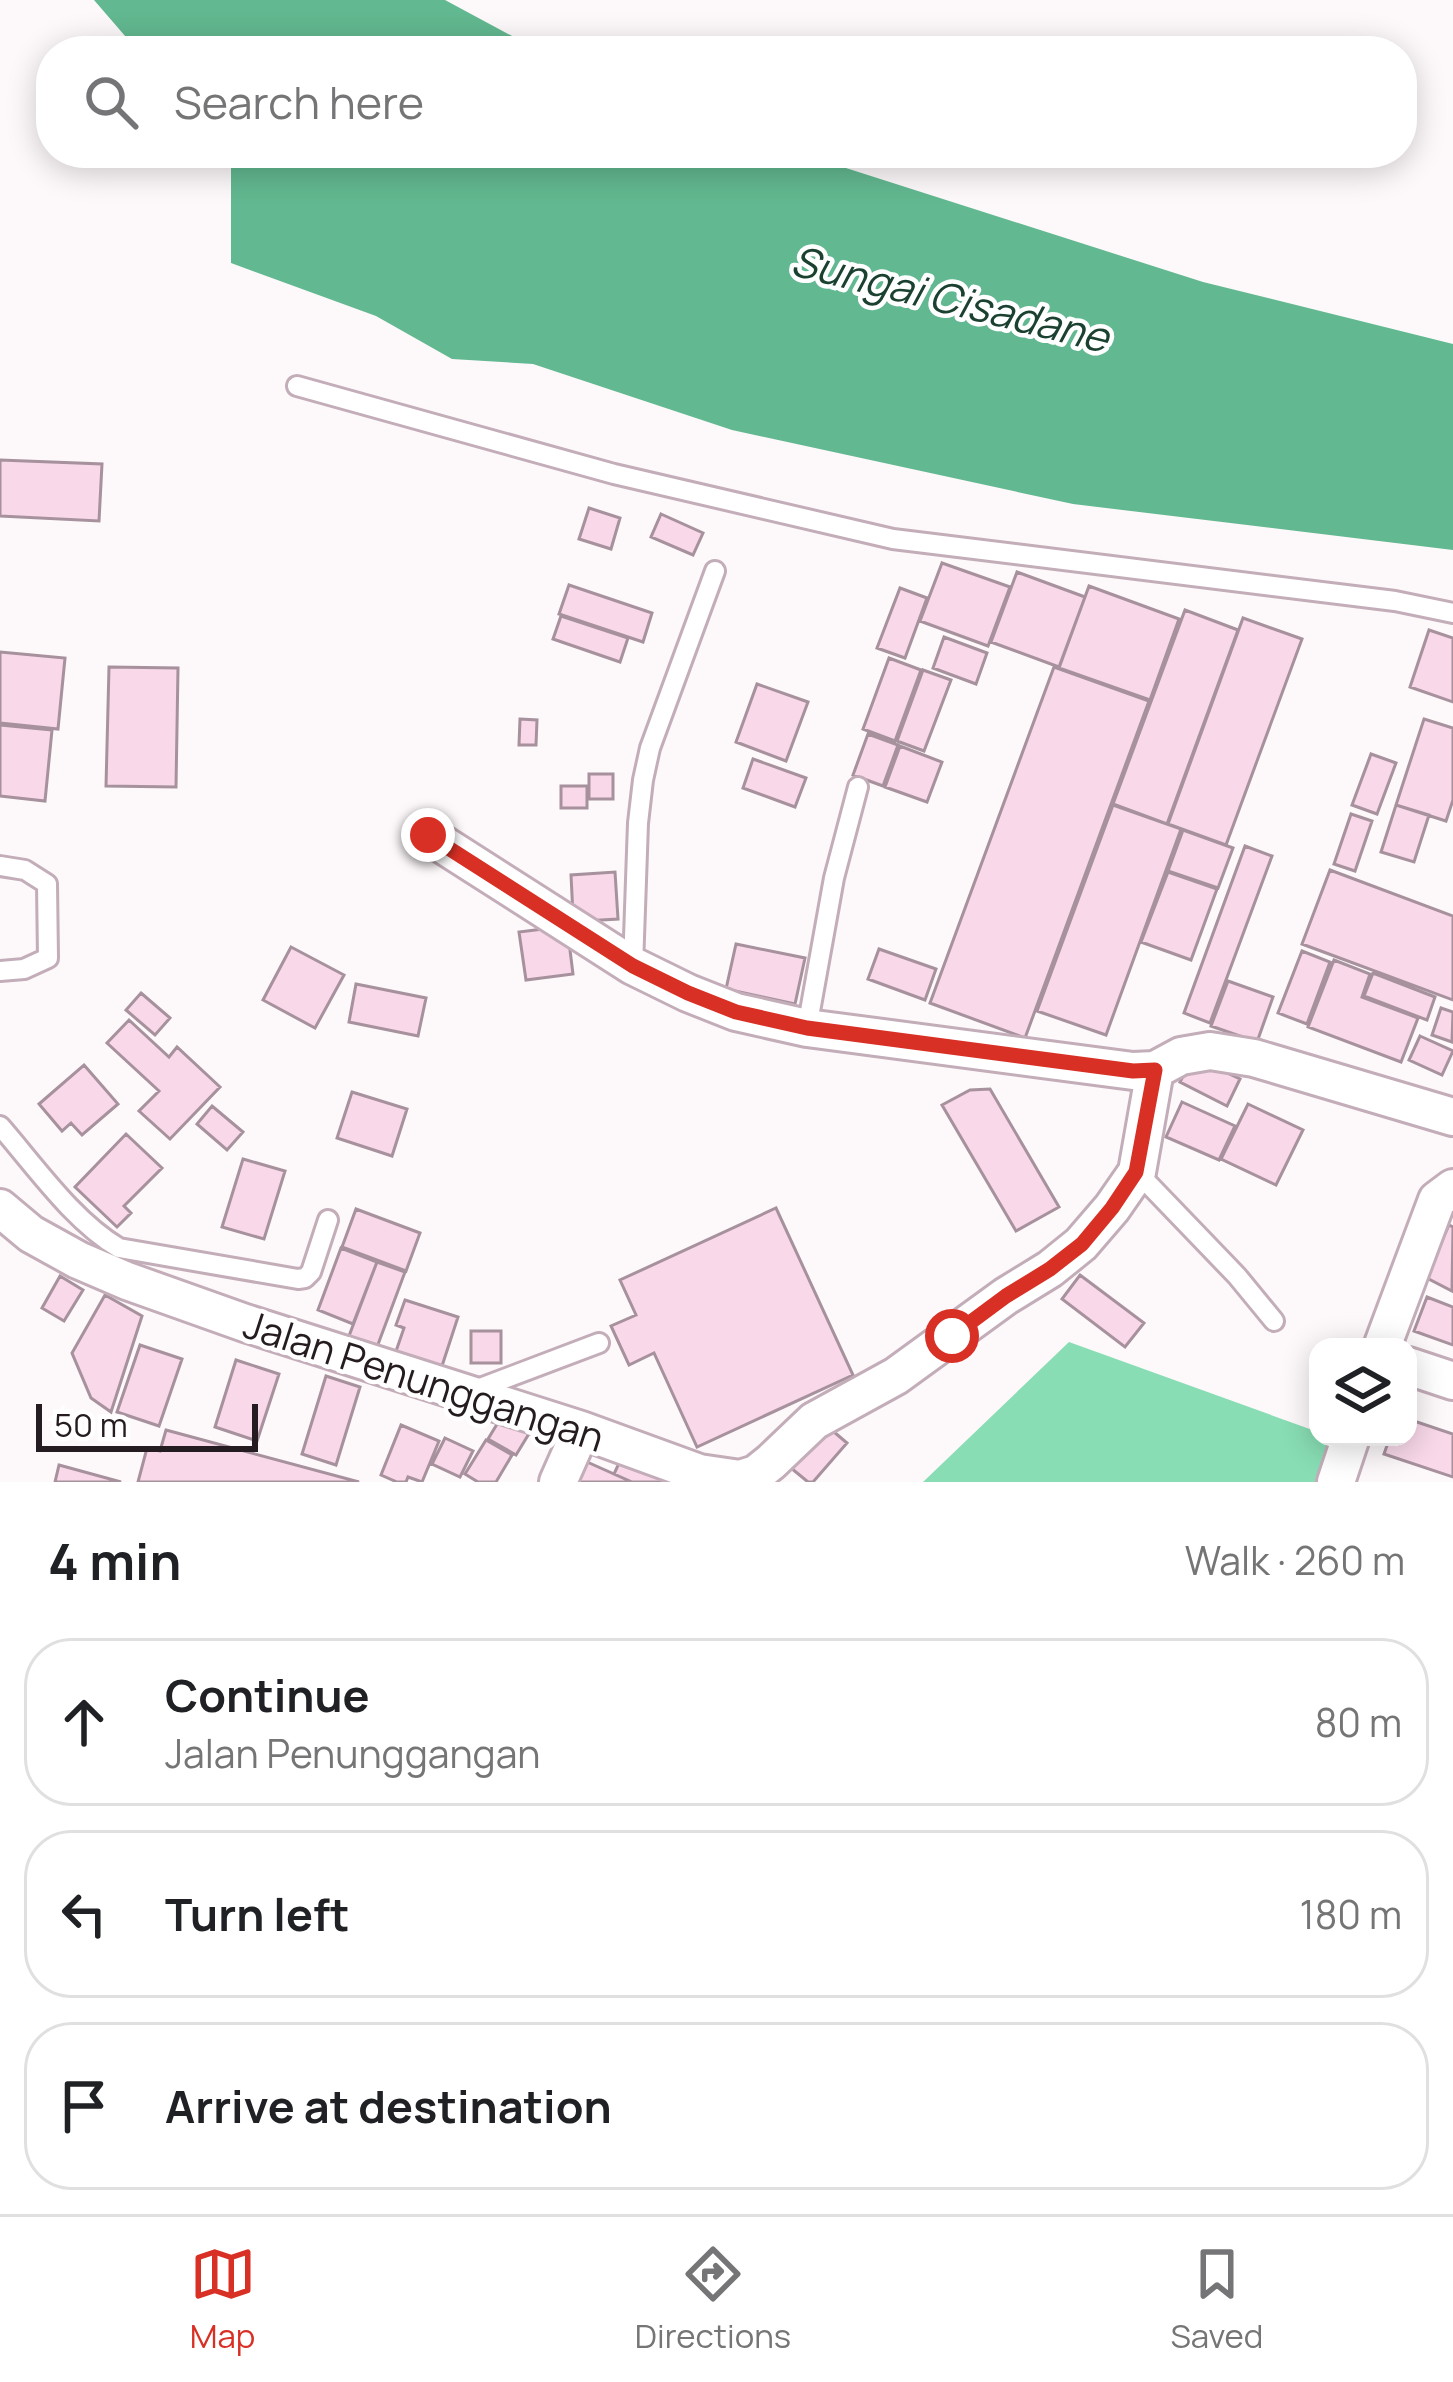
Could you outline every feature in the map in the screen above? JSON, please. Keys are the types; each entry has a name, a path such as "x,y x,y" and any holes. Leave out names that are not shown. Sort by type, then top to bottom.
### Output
{"street":[{"path":"428,835 633,966 736,1012 807,1028 1133,1071 1155,1070 1181,1056 1210,1052 1254,1058 1453,1118"},
{"name":"Jalan Penunggangan","path":"0,1208 32,1234 127,1281 699,1473 740,1480 756,1474 814,1421 896,1376 1082,1244 1136,1172 1155,1070"},
{"path":"1385,1338 1437,1201 1453,1188"},
{"path":"1417,1369 1453,1381"},
{"path":"558,1482 580,1430"},
{"path":"1336,1482 1348,1446"}],"lane":[{"path":"297,386 614,474 893,539 1395,601 1453,613"},
{"path":"633,966 643,780 650,748 715,571"},
{"path":"807,1028 830,896 858,787"},
{"path":"0,866 26,870 47,884 48,931 48,958 25,969 0,971"},
{"path":"0,1126 82,1220 118,1248 298,1279 311,1272 328,1220"},
{"path":"1136,1172 1238,1276 1274,1321"},
{"path":"465,1394 599,1343"}],"shaded area":[{"path":"1069,1342 1309,1429 1309,1446 1329,1446 1315,1482 923,1482"}],"water":[{"path":"94,0 445,0 512,36 125,36"},
{"name":"Sungai Cisadane","path":"231,168 846,168 1203,282 1453,344 1453,550 1073,504 732,430 533,364 452,359 376,316 231,263"}],"building":[{"path":"0,460 102,464 99,521 0,516"},
{"path":"589,508 620,518 611,549 579,539"},
{"path":"661,514 703,533 693,555 651,537"},
{"path":"942,563 1010,587 988,646 920,621"},
{"path":"1017,572 1085,597 1059,667 991,642"},
{"path":"569,585 652,613 643,642 559,614"},
{"path":"1089,586 1179,619 1150,700 1059,668"},
{"path":"900,588 927,598 905,658 877,648"},
{"path":"1185,610 1238,630 1167,824 1113,804"},
{"path":"561,616 628,638 620,662 553,639"},
{"path":"1243,618 1302,639 1226,845 1168,824"},
{"path":"1429,630 1453,638 1453,702 1410,687"},
{"path":"944,637 987,653 976,684 933,668"},
{"path":"0,652 65,658 58,729 0,723"},
{"path":"889,658 921,670 895,741 863,729"},
{"path":"109,667 178,668 176,787 106,786"},
{"path":"1054,667 1149,701 1025,1038 930,1003"},
{"path":"923,670 951,680 924,751 897,741"},
{"path":"757,684 808,702 786,761 736,742"},
{"path":"520,719 537,720 536,745 519,745"},
{"path":"1424,719 1453,728 1453,800 1446,821 1396,805"},
{"path":"0,725 52,730 45,801 0,796"},
{"path":"868,734 898,745 883,786 853,775"},
{"path":"900,746 942,762 927,802 885,787"},
{"path":"1371,754 1396,763 1377,814 1352,805"},
{"path":"753,759 806,778 795,807 743,788"},
{"path":"589,774 613,774 613,799 589,799"},
{"path":"561,786 587,786 587,808 561,808"},
{"path":"1113,805 1181,829 1106,1035 1037,1011"},
{"path":"1396,805 1429,815 1414,862 1381,852"},
{"path":"1351,814 1372,821 1355,871 1334,864"},
{"path":"1183,830 1233,848 1218,888 1168,871"},
{"path":"1245,846 1272,856 1210,1023 1184,1013"},
{"path":"1330,870 1453,916 1453,1000 1302,944"},
{"path":"615,872 618,919 584,921 573,915 571,875"},
{"path":"1168,872 1217,889 1191,960 1141,942"},
{"path":"567,926 573,974 526,980 519,932"},
{"path":"736,944 805,958 795,1004 726,989"},
{"path":"291,947 344,975 315,1028 263,1000"},
{"path":"879,949 936,969 925,1000 868,979"},
{"path":"1302,951 1330,962 1307,1024 1278,1013"},
{"path":"1334,960 1370,974 1362,997 1418,1018 1401,1062 1308,1027"},
{"path":"1373,973 1435,997 1427,1020 1364,996"},
{"path":"1228,981 1273,997 1257,1042 1211,1026"},
{"path":"356,984 426,998 418,1036 349,1022"},
{"path":"141,993 170,1018 155,1035 126,1010"},
{"path":"1441,1008 1453,1012 1452,1042 1432,1035"},
{"path":"129,1020 169,1057 177,1047 220,1087 170,1139 139,1111 159,1091 107,1043"},
{"path":"1420,1036 1453,1051 1442,1075 1409,1060"},
{"path":"1193,1057 1240,1079 1227,1106 1180,1082"},
{"path":"84,1065 118,1104 82,1135 71,1123 62,1131 39,1104"},
{"path":"990,1089 1059,1207 1016,1231 942,1105 970,1090"},
{"path":"352,1092 407,1109 392,1156 337,1138"},
{"path":"1182,1102 1235,1126 1219,1160 1166,1137"},
{"path":"1248,1104 1303,1130 1276,1185 1221,1159"},
{"path":"212,1106 243,1132 227,1150 197,1124"},
{"path":"126,1134 162,1168 124,1206 131,1213 117,1227 75,1187"},
{"path":"243,1159 285,1171 264,1239 222,1227"},
{"path":"776,1208 853,1375 697,1447 654,1353 629,1365 611,1326 636,1315 620,1280"},
{"path":"356,1209 420,1233 406,1271 342,1247"},
{"path":"1449,1225 1453,1227 1452,1291 1425,1277"},
{"path":"341,1248 377,1262 353,1324 318,1310"},
{"path":"377,1262 405,1272 377,1347 349,1336"},
{"path":"1080,1275 1144,1323 1125,1347 1062,1299"},
{"path":"60,1276 83,1290 64,1321 42,1308"},
{"path":"105,1295 142,1316 111,1412 91,1398 72,1353"},
{"path":"1427,1297 1453,1307 1453,1345 1414,1331"},
{"path":"405,1300 458,1317 440,1372 394,1357 404,1328 396,1325"},
{"path":"471,1331 501,1331 501,1363 471,1363"},
{"path":"140,1345 182,1359 159,1426 117,1412"},
{"path":"236,1360 279,1374 257,1441 215,1427"},
{"path":"326,1376 360,1387 336,1465 302,1454"},
{"path":"502,1416 530,1432 516,1455 488,1439"},
{"path":"1417,1422 1453,1434 1453,1477 1384,1454 1387,1446 1417,1446"},
{"path":"401,1425 439,1441 422,1482 408,1477 406,1482 397,1482 381,1475"},
{"path":"827,1426 847,1443 808,1482 791,1468"},
{"path":"166,1430 359,1482 138,1482 147,1448 160,1451"},
{"path":"445,1438 473,1451 460,1477 432,1464"},
{"path":"486,1440 512,1455 496,1482 478,1482 465,1474"},
{"path":"625,1450 699,1482 632,1482 614,1474"},
{"path":"576,1457 632,1482 565,1482"},
{"path":"59,1465 121,1482 55,1482"}],"route":[{"path":"428,835 633,966 736,1012 807,1028 1133,1071 1155,1070 1136,1172 1112,1208 1082,1244 952,1336"}]}
